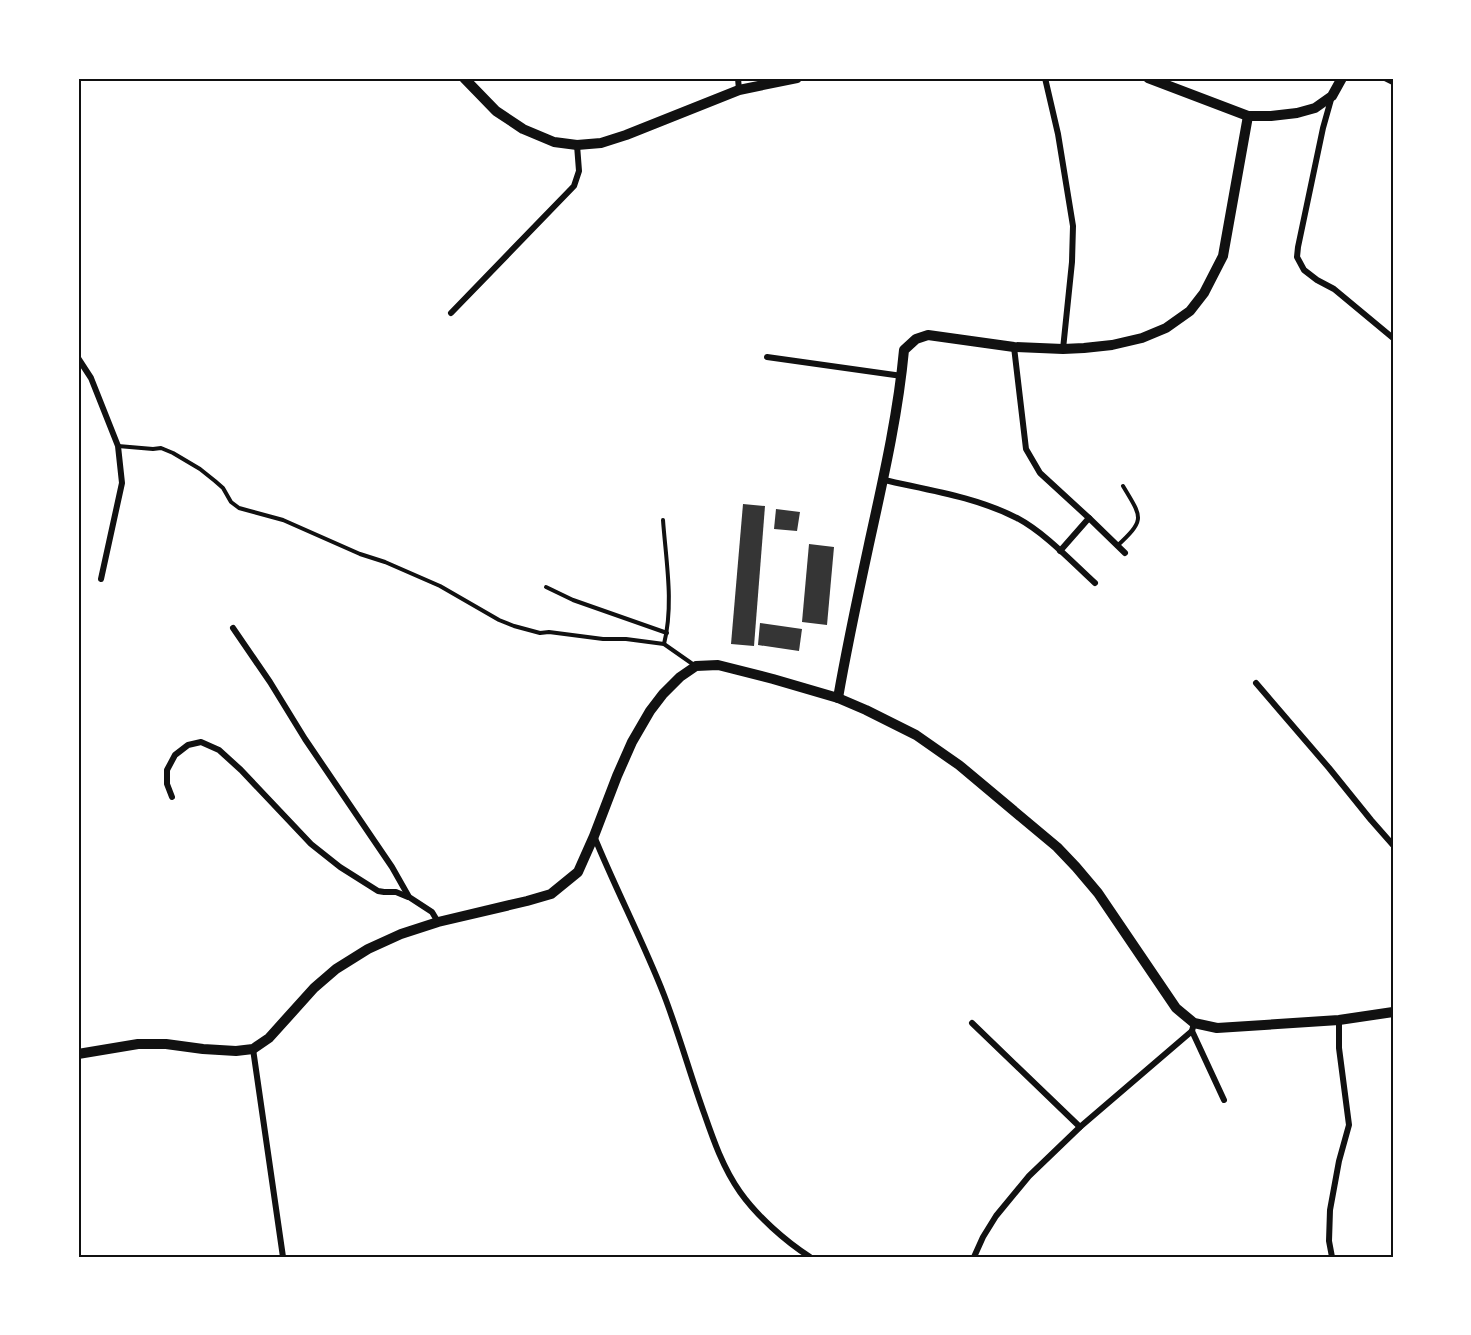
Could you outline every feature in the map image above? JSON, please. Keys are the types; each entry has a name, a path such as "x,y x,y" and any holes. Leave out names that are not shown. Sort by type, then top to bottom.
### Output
{"street":[{"path":"464,78 496,111 524,129 554,142 577,145 601,143 626,135 739,90 797,78"},
{"path":"738,78 739,90"},
{"path":"1045,78 1058,134 1073,225 1072,262 1063,349"},
{"path":"1148,78 1248,116 1297,114 1315,108 1332,96"},
{"path":"1342,78 1332,96 1304,216 1297,257 1304,270 1334,289 1393,338"},
{"path":"1385,78 1393,82"},
{"path":"838,698 884,480 902,376 904,350 916,339 928,335 1014,347 1063,349 1112,345 1142,338 1166,328 1190,311 1204,294 1222,256 1248,116"},
{"path":"451,313 574,186 579,171 577,145"},
{"path":"1014,347 1026,449 1040,473 1125,553"},
{"path":"767,357 902,376"},
{"path":"78,358 91,378 118,446 122,483 101,579"},
{"path":"884,480 962,498 1018,518 1040,534 1095,583"},
{"path":"1060,551 1089,518"},
{"path":"233,628 392,867 409,897"},
{"path":"78,1054 138,1044 166,1044 236,1051 253,1049 269,1038 314,988 336,969 368,949 438,922 551,894 578,872 616,776 650,711 680,677 696,666 718,665 838,698 916,735 959,765 1057,847 1098,893 1176,1008 1193,1027 1224,1100"},
{"path":"1256,683 1393,845"},
{"path":"172,797 167,784 167,770 175,755 188,745 201,742 219,750 311,844 340,867 378,891 396,892 409,897 432,912 438,922"},
{"path":"594,836 649,957 665,997 714,1142 728,1171 740,1191 759,1214 787,1240 810,1257"},
{"path":"974,1257 996,1216 1029,1176 1080,1127 1193,1027 1217,1028 1339,1020 1393,1012"},
{"path":"1332,1257 1329,1241 1330,1210 1339,1161 1349,1125 1339,1048 1339,1020"},
{"path":"972,1023 1080,1127"},
{"path":"253,1049 283,1257"}],"lane":[{"path":"118,446 161,448 173,453 215,481 223,488 231,502 239,508 284,520 360,554 414,574 440,586 499,620 520,628 540,633 664,644 696,666"},
{"path":"1118,546 1138,524 1139,518 1136,507 1123,486"},
{"path":"663,520 669,579 667,633 664,644"},
{"path":"546,587 573,600 667,633"}],"building":[{"path":"743,504 765,506 754,646 731,644"},
{"path":"776,509 800,512 797,531 774,529"},
{"path":"809,544 834,547 827,625 802,622"},
{"path":"760,623 802,629 799,651 758,645"}]}
